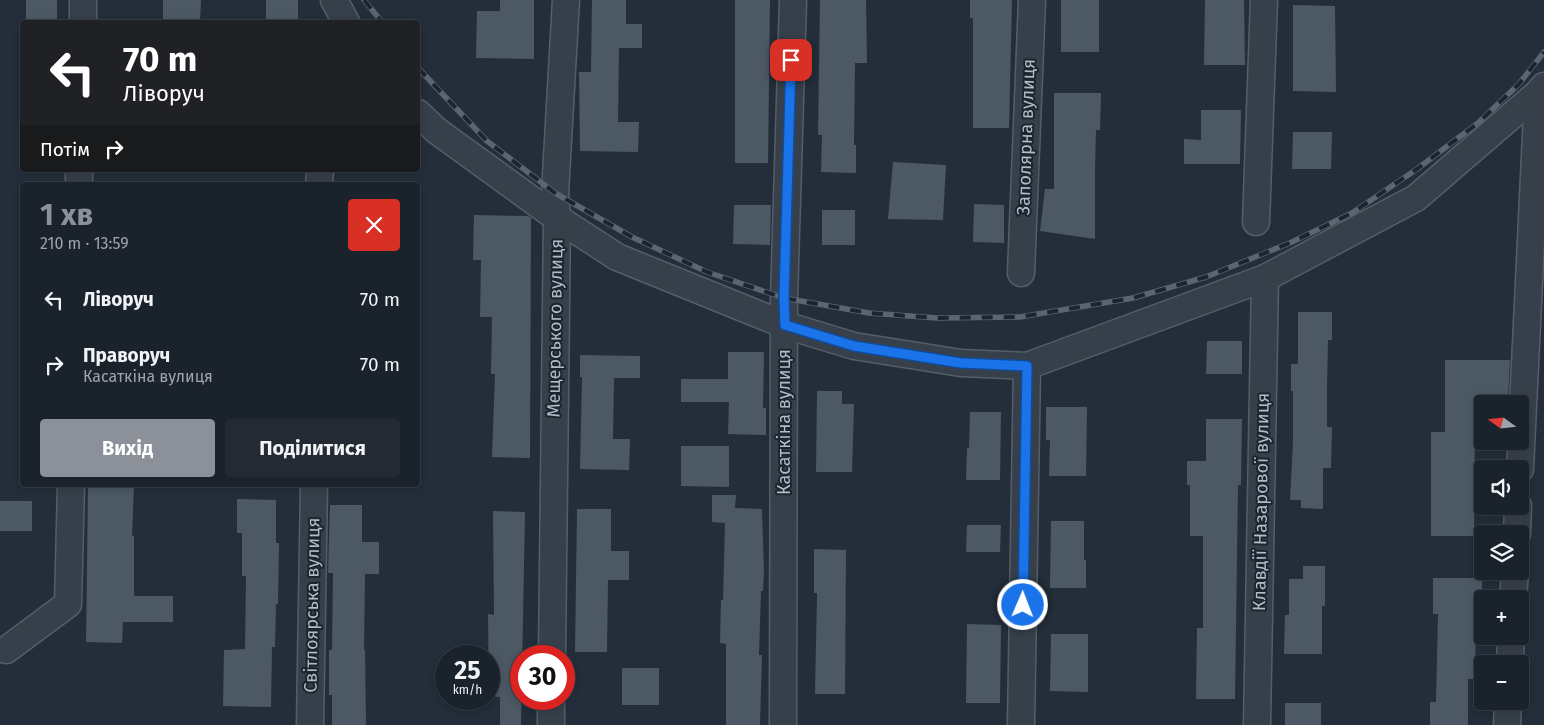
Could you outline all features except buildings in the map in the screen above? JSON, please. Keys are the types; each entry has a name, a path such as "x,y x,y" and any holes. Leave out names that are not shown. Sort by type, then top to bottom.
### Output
{"street":[{"path":"83,20 84,0"},
{"path":"331,20 334,0"},
{"path":"334,0 345,20"},
{"name":"Мещерського вулиця","path":"552,645 557,218 555,193 566,0"},
{"name":"Касаткіна вулиця","path":"783,725 784,298 792,0"},
{"name":"Заполярна вулиця","path":"1021,273 1032,0"},
{"path":"1256,222 1264,0"},
{"path":"420,115 437,131 557,218 618,257 785,325 854,346 961,363 1027,366 1265,278 1416,198 1541,89"},
{"path":"1520,460 1541,89"},
{"name":"Клавдії Назарової вулиця","path":"1257,725 1265,278"},
{"path":"1021,725 1027,366"},
{"path":"6,650 68,604 71,487"},
{"name":"Світлоярська вулиця","path":"310,725 314,487"},
{"path":"551,710 551,725"},
{"path":"1507,725 1508,710"}],"railway":[{"path":"364,0 380,20"},
{"path":"420,70 487,141 555,193 632,237 707,272 784,298 869,313 937,318 1020,317 1133,298 1206,277 1292,242 1352,213 1417,169 1478,123 1519,84 1544,52"}],"route":[{"path":"791,60 784,298 785,325 854,346 961,363 1027,366 1023,605"}]}
